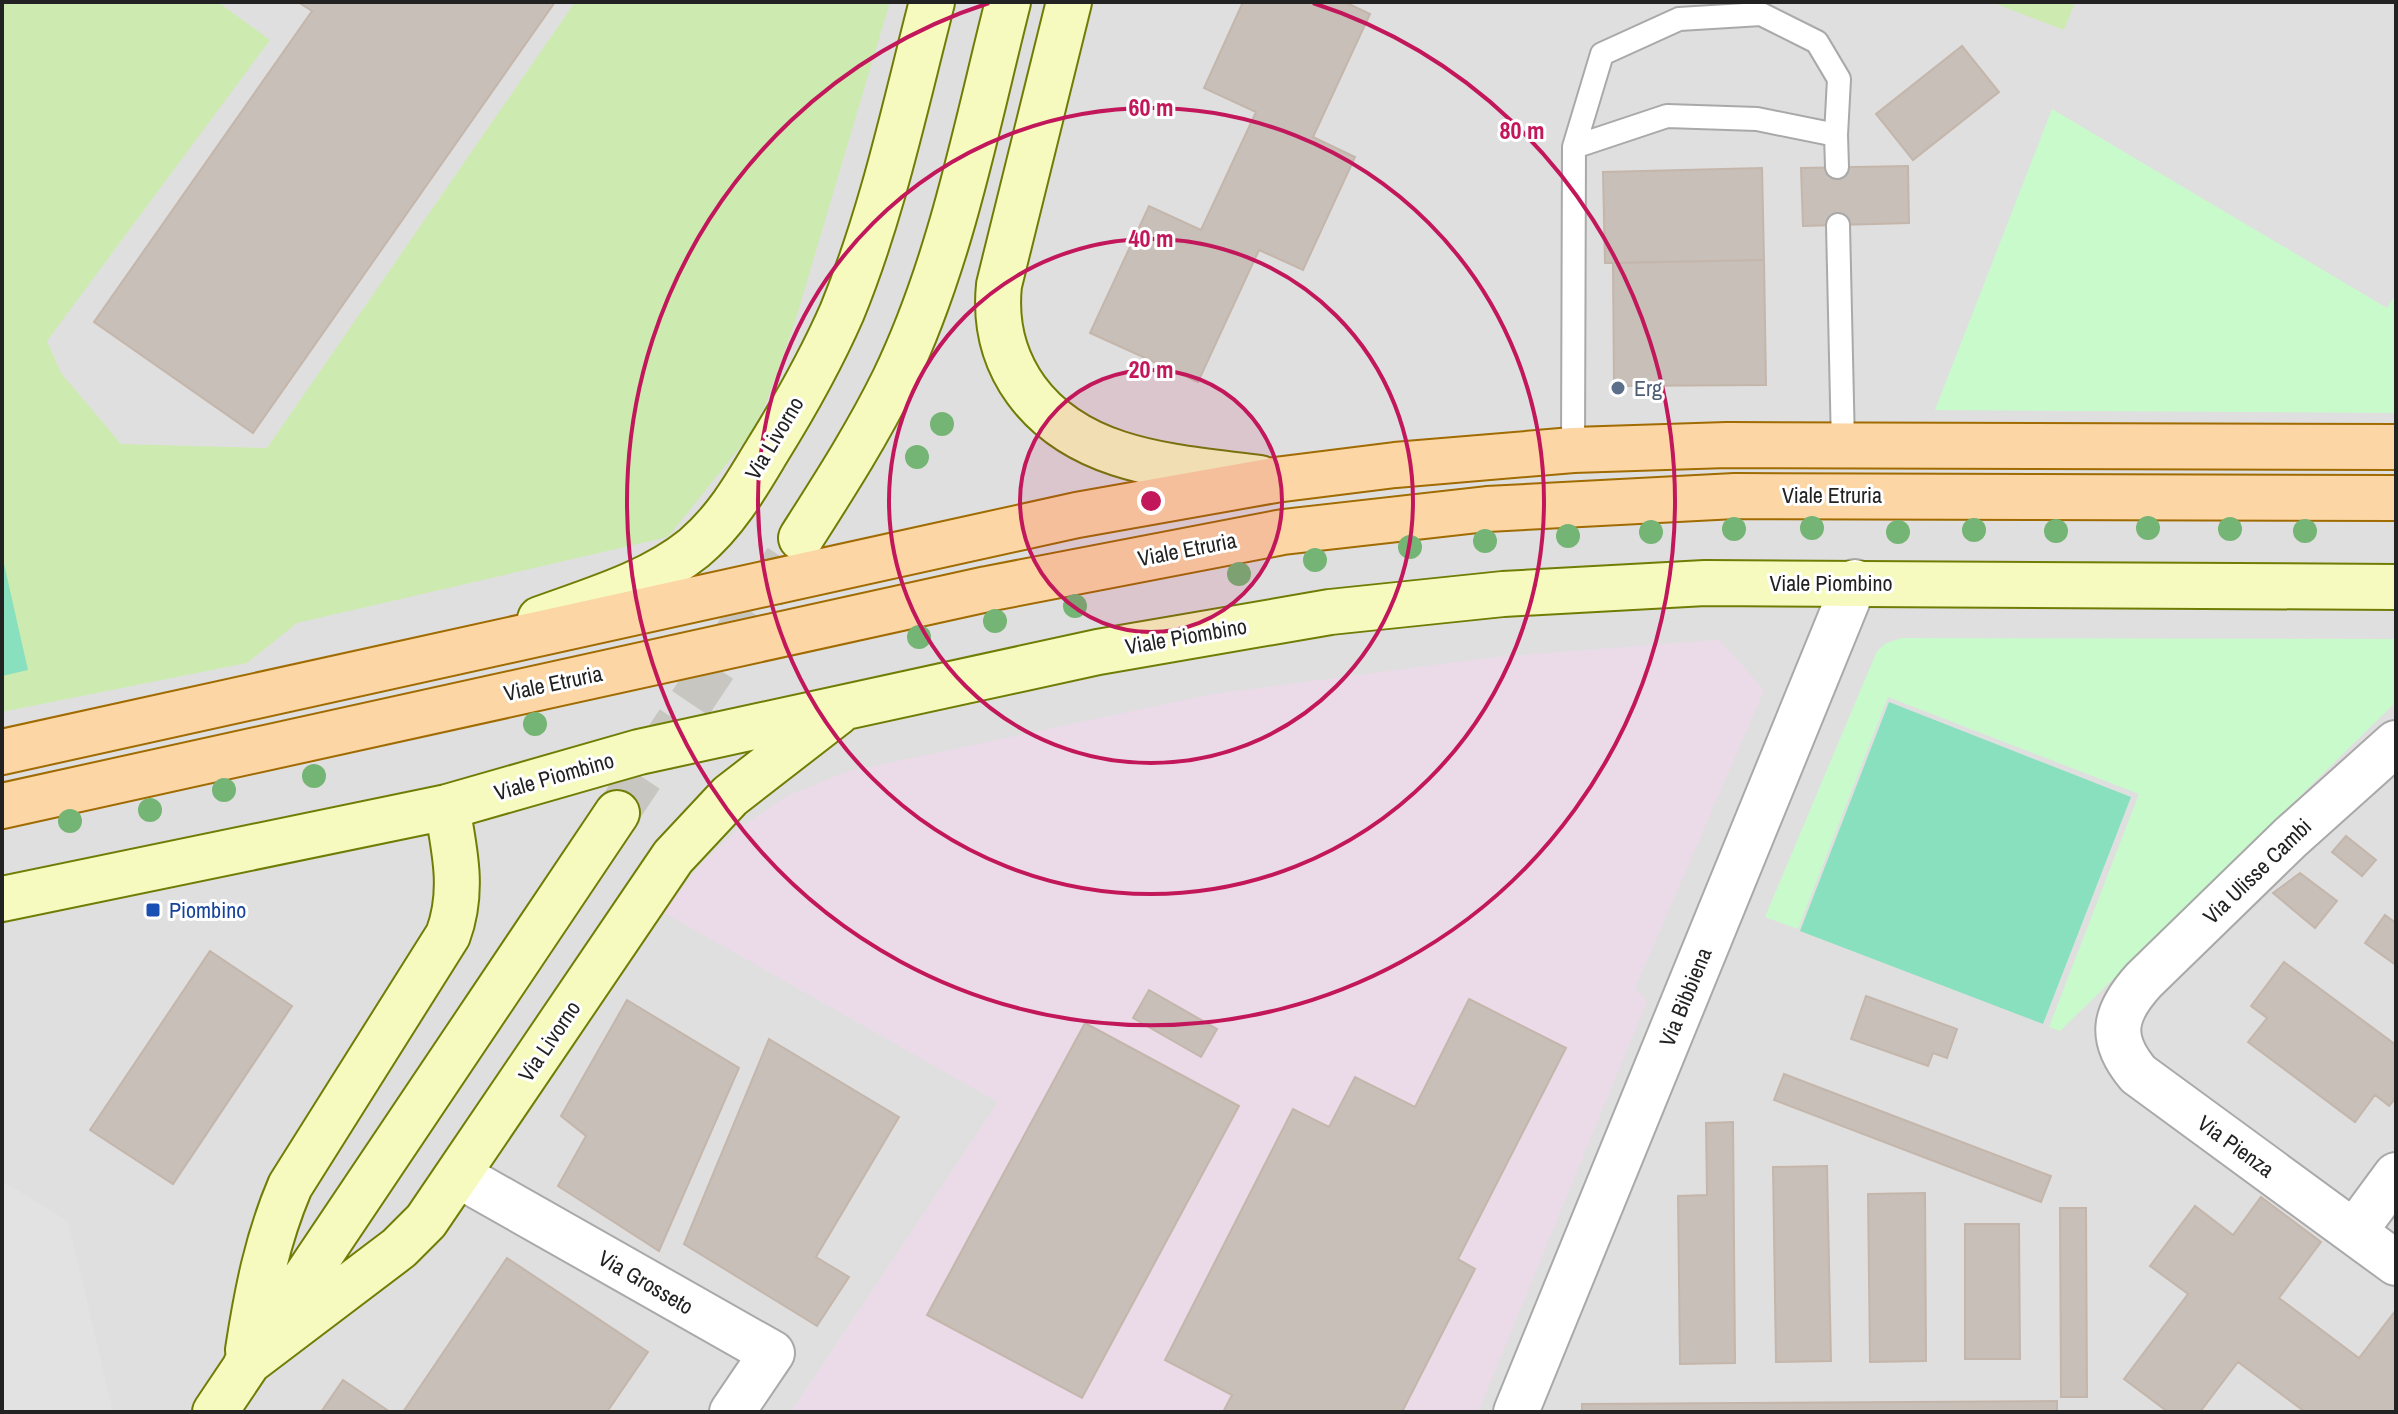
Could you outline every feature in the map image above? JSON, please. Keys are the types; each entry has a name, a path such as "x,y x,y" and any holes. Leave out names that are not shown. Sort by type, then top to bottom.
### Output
{"main road":[{"path":"2,752 1077,515 1275,480 1395,465 1573,450 1843,445 2396,447"},
{"name":"Viale Etruria","path":"2,806 972,592 1283,532 1487,509 1735,496 2396,498"}],"street":[{"name":"Via Livorno","path":"389,667 508,631 619,590 671,565 719,523 801,394 843,309 873,228 932,2"},
{"path":"801,538 857,450 894,379 925,305 964,177 1008,2"},
{"path":"1069,2 999,285 999,330 1009,361 1037,405 1080,440 1153,463 1275,480"},
{"name":"Via Bibbiena","path":"1516,1412 1855,582"},
{"name":"Viale Piombino","path":"2,899 447,807 639,752 1112,649 1330,612 1561,590 1705,583 2396,587"},
{"name":"Via Livorno","path":"246,1364 399,1248 426,1221 673,857 730,796 843,708"},
{"name":"Via Ulisse Cambi","path":"2124,1004 2291,837 2396,743"},
{"name":"Via Livorno","path":"246,1364 260,1276 272,1229 290,1186 448,935 456,911 459,884 447,807"},
{"name":"Via Livorno","path":"215,1412 617,813"},
{"name":"Via Pienza","path":"2124,1004 2119,1016 2119,1041 2138,1074 2396,1263"},
{"name":"Via Grosseto","path":"458,1175 772,1353 732,1412"},
{"path":"2354,1232 2396,1175"}],"lane":[{"path":"1573,450 1574,147 1602,54 1679,19 1761,14 1817,42 1839,79 1837,167"},
{"path":"1574,147 1667,116 1757,119 1836,135"},
{"path":"1838,225 1843,445"}],"shaded area":[{"path":"2,2 2396,2 2396,1412 2,1412"},
{"path":"1719,640 1764,690 1635,988 1647,1001 1478,1412 791,1412 998,1102 663,912 702,863 740,828 787,796 846,772 1213,694 1496,657"},
{"path":"2,1181 68,1221 113,1412 2,1412"}],"green space":[{"path":"2,2 218,2 270,40 47,341 61,373 121,444 267,448 575,2 890,2 794,325 767,401 749,436 668,537 297,623 247,663 2,712"},
{"path":"1991,2 2075,2 2064,30"},
{"path":"2052,109 2387,308 2396,294 2396,413 1935,410"},
{"path":"2,555 28,670 2,676"},
{"path":"1902,638 2396,639 2396,702 2060,1031 2049,1027 2139,794 1888,697 1798,929 1765,917 1877,651 1886,643"},
{"path":"1889,702 2131,797 2043,1024 1800,931"}],"building":[{"path":"298,2 555,2 253,433 94,322 312,11"},
{"path":"1243,2 1345,2 1370,14 1313,137 1355,157 1303,270 1259,250 1198,382 1090,333 1149,206 1201,230 1256,112 1204,88"},
{"path":"1962,46 1999,92 1913,160 1876,114"},
{"path":"1908,166 1909,223 1803,226 1801,168"},
{"path":"1762,168 1764,260 1605,263 1603,172"},
{"path":"1764,260 1766,385 1614,386 1613,263"},
{"path":"2346,836 2376,860 2362,876 2332,852"},
{"path":"2300,873 2337,901 2315,928 2273,893"},
{"path":"2385,915 2396,923 2396,965 2365,943"},
{"path":"210,951 292,1006 173,1184 90,1130"},
{"path":"2284,962 2396,1045 2396,1098 2389,1106 2375,1095 2355,1122 2248,1042 2267,1018 2251,1006"},
{"path":"1149,990 1217,1029 1201,1057 1133,1018"},
{"path":"1866,996 1957,1029 1947,1058 1933,1053 1928,1066 1851,1039"},
{"path":"1469,999 1566,1048 1458,1259 1475,1269 1402,1412 1223,1412 1232,1395 1165,1360 1293,1109 1329,1127 1355,1077 1415,1107"},
{"path":"627,1000 739,1068 659,1251 558,1186 586,1136 561,1116"},
{"path":"1085,1023 1239,1106 1082,1398 927,1315"},
{"path":"769,1039 899,1117 816,1257 849,1277 817,1326 684,1244"},
{"path":"1784,1074 2051,1176 2041,1202 1774,1100"},
{"path":"1733,1122 1735,1363 1680,1364 1678,1196 1707,1195 1706,1123"},
{"path":"1827,1166 1831,1361 1776,1362 1773,1167"},
{"path":"1925,1193 1926,1361 1870,1362 1868,1194"},
{"path":"2261,1197 2321,1242 2279,1298 2359,1358 2396,1310 2396,1412 2305,1412 2238,1362 2200,1412 2168,1412 2124,1379 2188,1294 2150,1266 2195,1206 2233,1235"},
{"path":"2060,1208 2086,1208 2087,1397 2061,1397"},
{"path":"1965,1224 2019,1224 2020,1359 1965,1359"},
{"path":"507,1258 648,1352 607,1412 403,1412"},
{"path":"343,1380 390,1412 321,1412"},
{"path":"2057,1401 2057,1412 1582,1412 1582,1404"}],"tunnel":[{"path":"617,813 786,560"}],"place":[{"name":"Erg","path":"1618,388"},
{"name":"Piombino","path":"153,910"}]}
